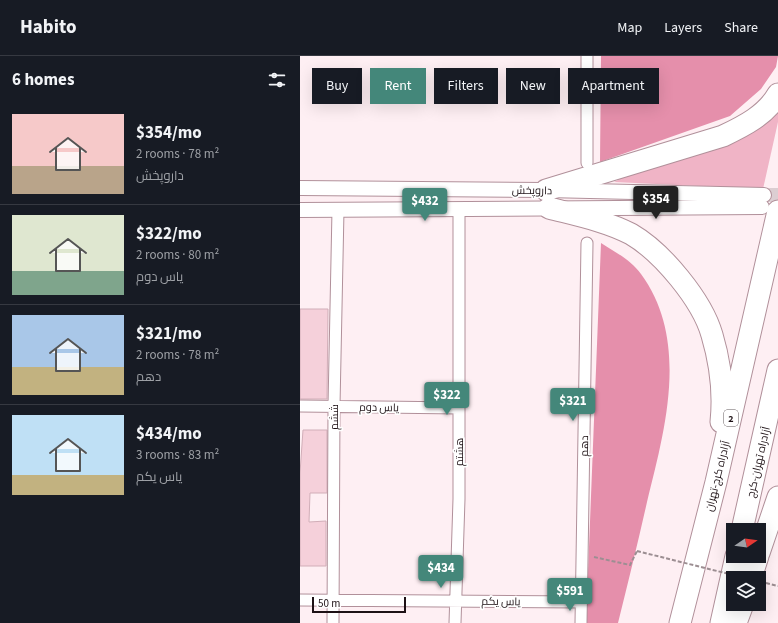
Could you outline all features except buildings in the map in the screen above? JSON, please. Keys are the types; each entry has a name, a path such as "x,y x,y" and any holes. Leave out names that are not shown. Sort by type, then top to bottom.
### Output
{"highway":[{"path":"548,199 723,136 745,126 760,115 778,94"},
{"path":"548,199 631,235 656,253 676,274 693,297 712,333 720,371 722,411 716,482"},
{"name":"آزادراه کرج-تهران","path":"680,623 716,482 768,204"},
{"name":"آزادراه تهران-کرج","path":"744,523 778,370"},
{"path":"766,534 778,497"},
{"path":"720,623 734,563"},
{"path":"736,623 740,611"}],"street":[{"path":"586,56 587,163"},
{"name":"داروپخش","path":"300,188 548,199 768,204"},
{"name":"داروپخش","path":"300,210 459,209 548,199"},
{"name":"هشتم","path":"456,623 459,499 459,209"},
{"name":"ششم","path":"333,623 334,406 338,210"},
{"name":"دهم","path":"581,623 587,243"},
{"name":"یاس دوم","path":"300,406 459,408"},
{"name":"یاس یکم","path":"300,600 582,602"}],"path":[{"path":"582,554 630,565 637,551 726,573"},
{"path":"766,583 778,586"}],"shaded area":[{"path":"601,56 778,56 776,67 761,89 730,116 600,162 601,104 659,104 659,68 601,68"},
{"path":"778,110 778,122 763,189 614,182 646,166"},
{"path":"601,243 628,260 641,274 656,300 665,328 669,356 669,386 661,445 618,623 586,623"}],"tunnel":[{"path":"764,195 778,195"}]}
